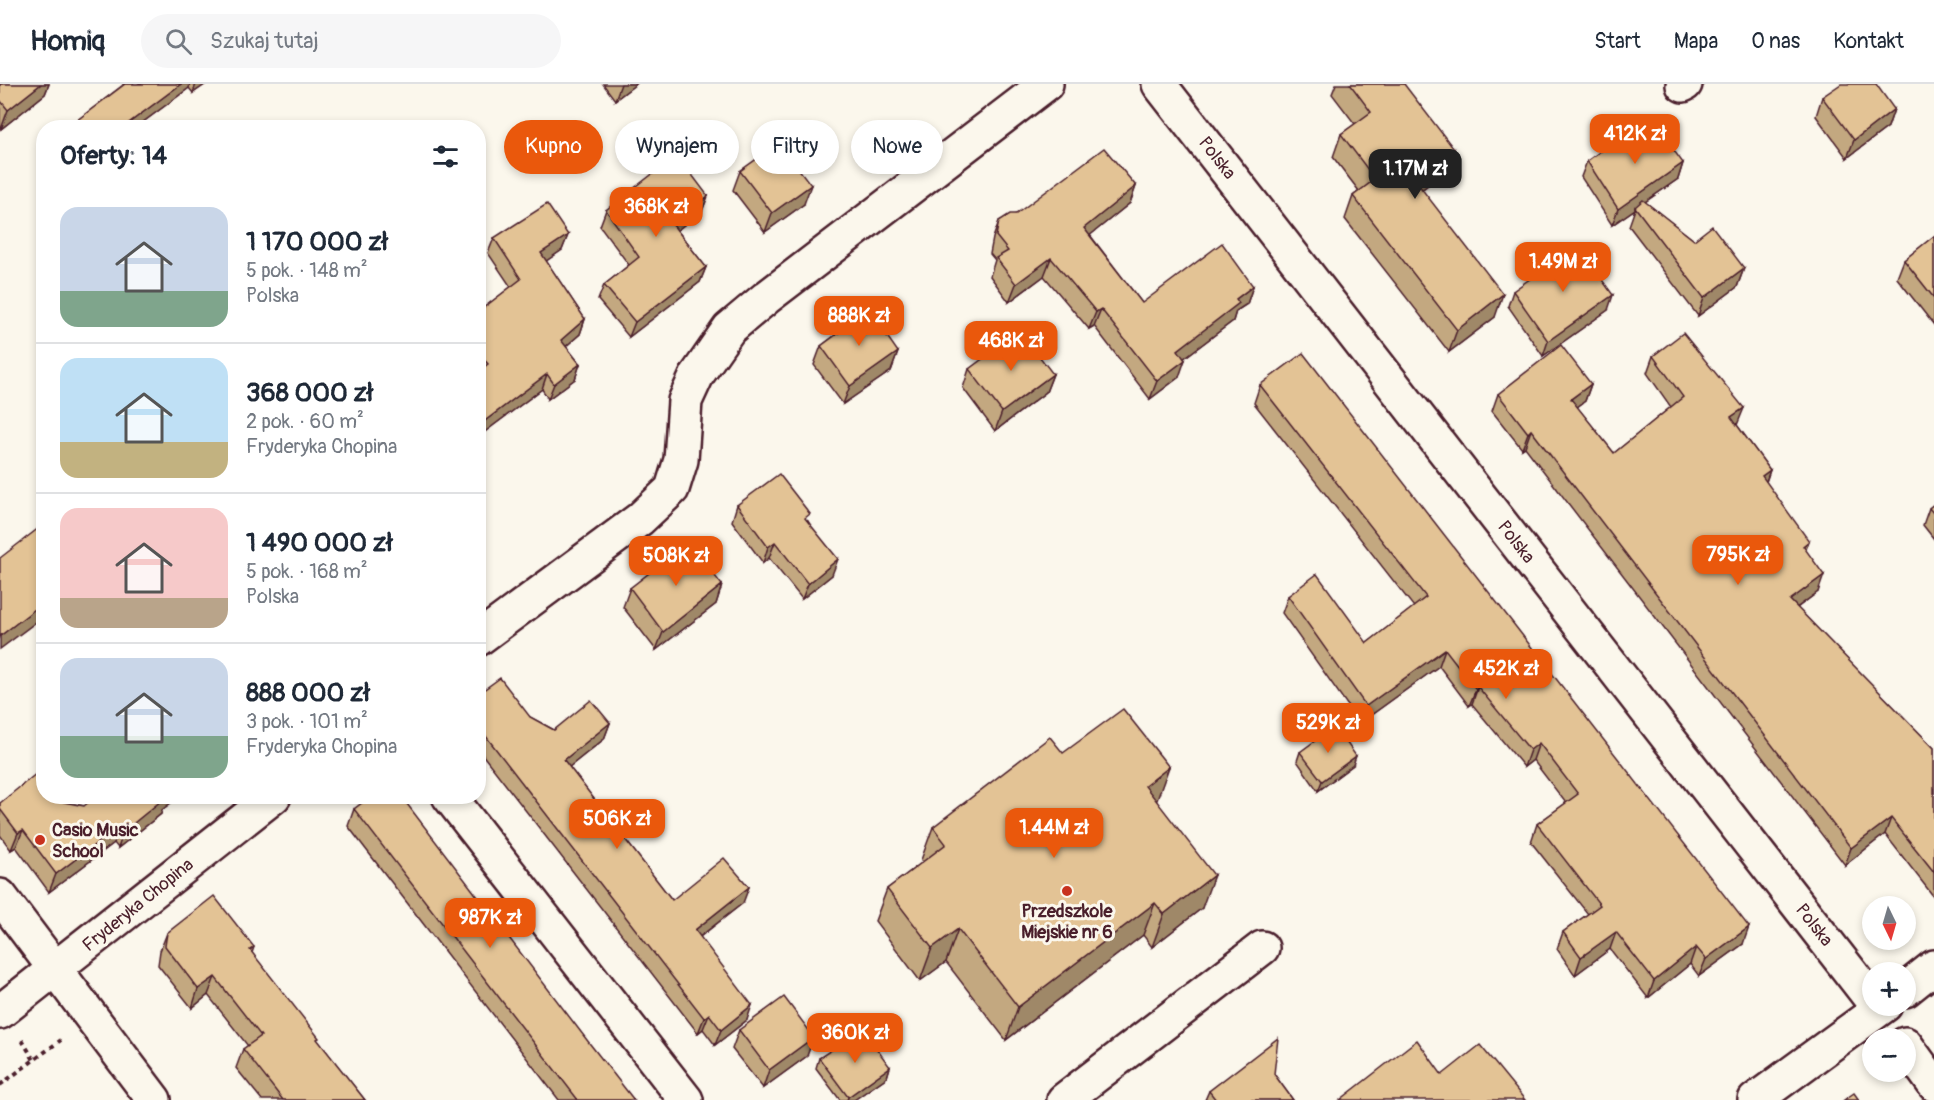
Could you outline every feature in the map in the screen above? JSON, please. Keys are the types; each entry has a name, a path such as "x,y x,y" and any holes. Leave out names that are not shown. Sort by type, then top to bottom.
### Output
{"street":[{"path":"486,633 640,519 672,489 681,460 685,401 697,375 729,329 766,298 1046,84"},
{"name":"Polska","path":"1159,84 1862,985"},
{"name":"Fryderyka Chopina","path":"0,1012 264,804"},
{"path":"455,804 686,1100"},
{"path":"0,896 154,1100"},
{"path":"1064,1100 1262,948"},
{"path":"1916,981 1934,967"},
{"path":"1755,1100 1864,1016"},
{"path":"1916,1059 1934,1084"}],"path":[{"path":"0,1085 69,1033"}],"building":[{"path":"0,84 41,84 8,110 0,100"},
{"path":"125,84 181,84 133,120 77,120"},
{"path":"1350,84 1404,84 1454,149 1414,179 1503,294 1457,330 1353,196 1375,179 1341,134 1371,112"},
{"path":"1841,84 1876,84 1894,109 1854,140 1822,97"},
{"path":"1654,123 1683,163 1618,209 1587,161 1609,145 1613,149"},
{"path":"1104,148 1136,186 1084,228 1142,303 1222,243 1253,286 1236,299 1239,303 1178,350 1185,360 1157,381 1101,309 1096,312 1051,258 1016,284 996,258 1008,251 996,236 999,221 1010,214 1016,214"},
{"path":"751,163 751,174 803,174 811,185 772,213 740,171"},
{"path":"652,174 691,174 708,196 672,224 706,267 635,322 604,285 639,257 606,210"},
{"path":"1643,200 1694,240 1712,226 1744,268 1704,298 1635,207"},
{"path":"547,204 568,235 541,253 585,319 561,340 580,364 554,384 547,374 486,420 486,366 488,364 486,362 486,306 521,279 494,238"},
{"path":"1934,236 1934,298 1904,260"},
{"path":"1577,245 1613,295 1548,341 1513,291"},
{"path":"866,306 898,352 850,386 821,346 841,331 838,326"},
{"path":"1020,331 1053,374 1002,412 969,369"},
{"path":"1683,333 1744,408 1731,417 1770,470 1762,476 1809,541 1803,546 1824,575 1790,600 1934,748 1934,872 1891,818 1851,848 1531,430 1528,433 1498,394 1561,345 1591,384 1571,399 1614,453 1683,397 1653,356"},
{"path":"1303,353 1749,927 1706,959 1696,947 1654,981 1616,932 1581,957 1563,932 1600,905 1537,824 1578,794 1539,743 1530,750 1478,687 1476,689 1445,649 1366,706 1288,596 1317,574 1367,643 1426,597 1260,385"},
{"path":"779,474 810,514 805,518 838,559 808,584 775,542 768,547 737,505"},
{"path":"1934,504 1934,514 1929,508"},
{"path":"36,530 36,608 0,636 0,558"},
{"path":"689,542 722,585 663,632 630,588"},
{"path":"500,678 530,717 554,730 591,700 610,723 564,760 672,900 724,858 749,887 695,930 752,1005 721,1030 709,1014 704,1018 486,736 486,688"},
{"name":"Przedszkole Miejskie nr 6","path":"1123,709 1169,767 1145,786 1214,875 1164,914 1155,903 1018,1007 958,929 932,948 887,889 946,844 933,827 1050,737 1063,753"},
{"path":"1335,726 1356,756 1322,781 1300,752"},
{"path":"36,774 36,804 84,806 86,804 157,804 124,831 121,825 56,874 23,830 18,833 0,809 0,803"},
{"path":"361,804 407,804 634,1100 578,1100 354,809"},
{"path":"214,896 254,947 250,950 365,1100 283,1100 243,1049 261,1036 215,977 198,989 165,946 167,933"},
{"path":"784,997 814,1037 769,1070 739,1030"},
{"path":"866,1034 890,1067 848,1097 819,1058 851,1037 854,1043"},
{"path":"1278,1038 1274,1074 1293,1100 1216,1100 1209,1091"},
{"path":"1417,1040 1442,1075 1480,1045 1525,1100 1340,1100"},
{"path":"1854,1093 1859,1100 1844,1100"}],"place":[{"name":"Casio Music School","path":"40,840"},
{"name":"Przedszkole Miejskie nr 6","path":"1067,891"}]}
